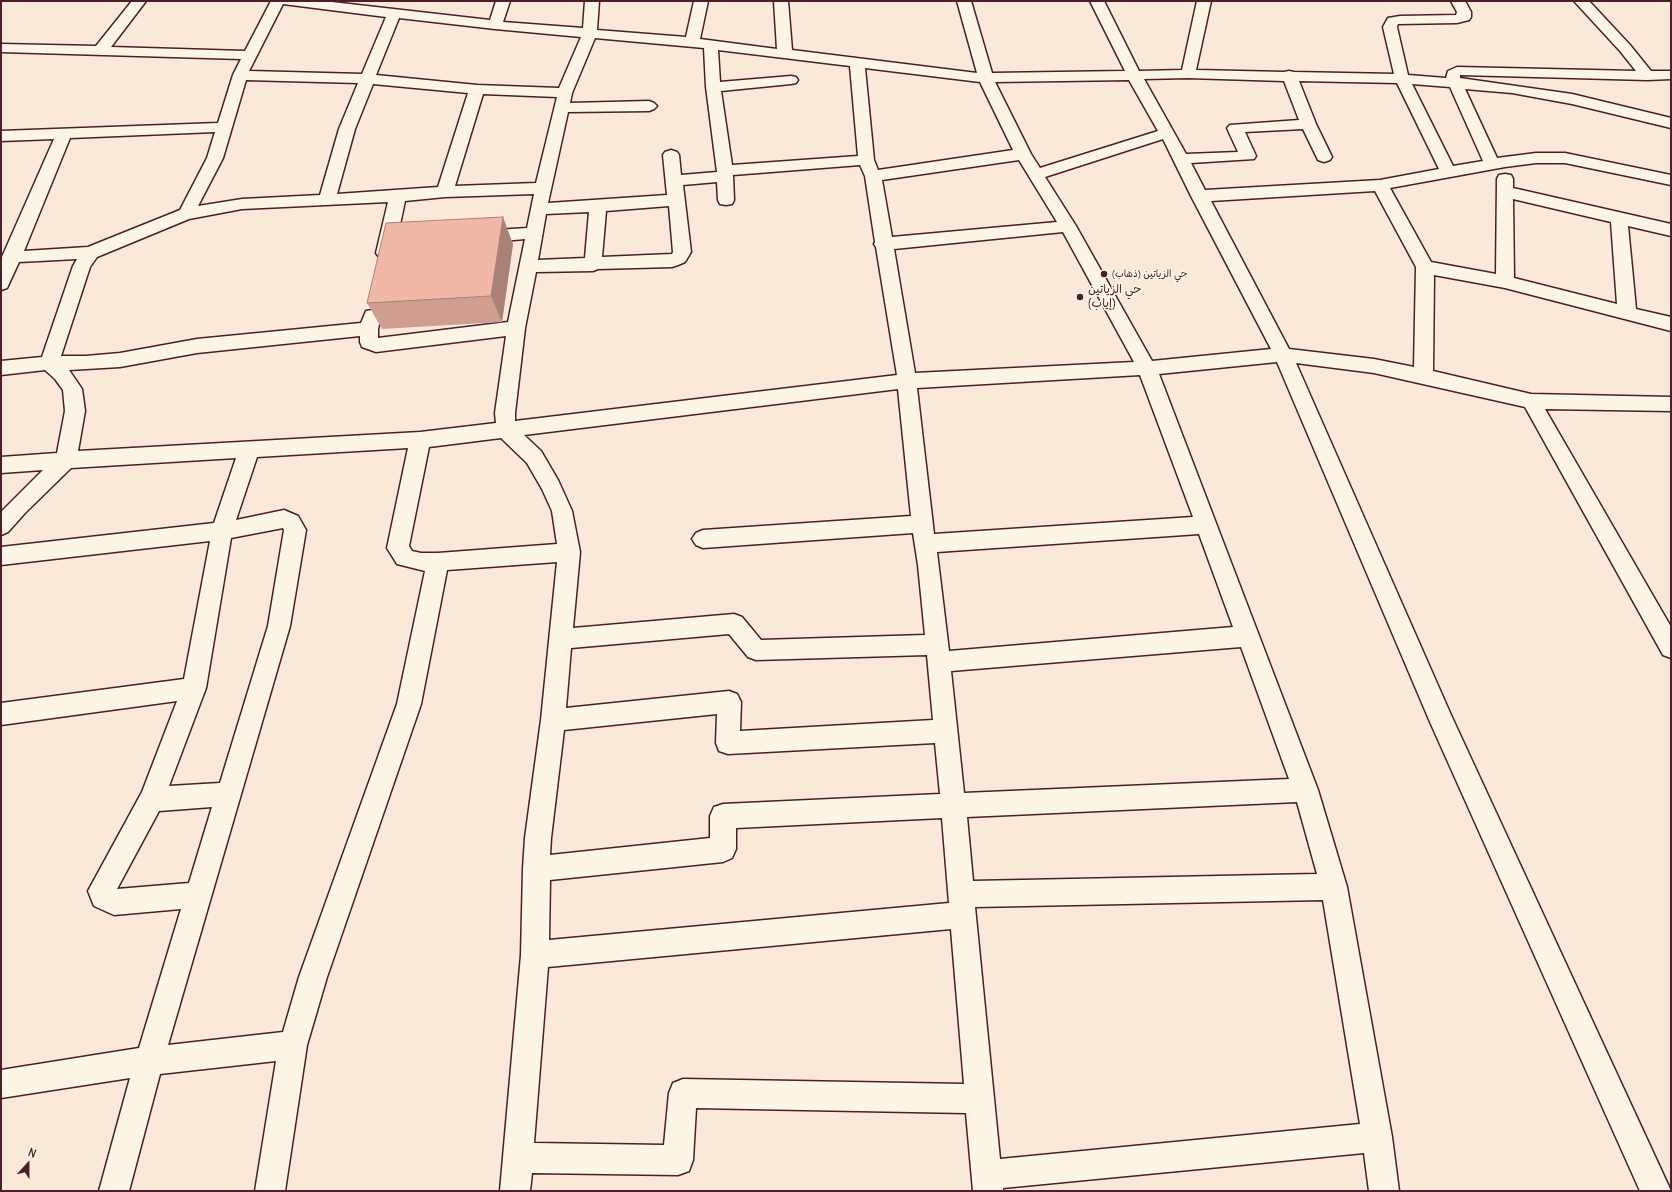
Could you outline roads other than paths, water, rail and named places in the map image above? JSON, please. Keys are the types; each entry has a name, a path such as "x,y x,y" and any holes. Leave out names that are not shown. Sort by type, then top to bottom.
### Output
{"street":[{"path":"100,51 139,1"},
{"path":"186,214 215,158 240,75 278,1"},
{"path":"287,1 495,25 590,32 711,44 986,78 1188,74 1289,75 1402,79 1455,83 1512,89 1572,99 1671,123"},
{"path":"495,25 503,1"},
{"path":"515,1191 535,956 536,869 538,838 561,639 569,552 562,511 551,486 534,457 506,430 505,413 516,328 541,198 563,100 590,32 592,1"},
{"path":"692,42 701,1"},
{"path":"781,1 785,53"},
{"path":"964,1 986,78 1023,154 1037,174 1068,226 1147,368 1306,790 1334,887 1377,1138 1384,1191"},
{"path":"1098,1 1134,75 1167,133 1283,355 1442,722 1656,1191"},
{"path":"1188,74 1204,1"},
{"path":"1448,172 1402,79 1390,27 1393,21 1457,19 1464,17 1464,12 1458,1"},
{"path":"1581,1 1625,48 1647,76"},
{"path":"327,199 347,129 394,13"},
{"path":"711,44 713,87 725,173 726,200"},
{"path":"1,48 250,55"},
{"path":"857,63 866,160 873,176 883,244 907,381 946,731 987,1183 1377,1138"},
{"path":"1505,282 1506,192 1499,163 1455,83 1453,74 1468,71 1647,76 1671,75"},
{"path":"240,75 368,79 477,89 563,100 650,106"},
{"path":"1289,75 1308,124 1324,157"},
{"path":"713,87 791,80"},
{"path":"445,192 477,89"},
{"path":"1180,159 1248,156 1235,128 1308,124"},
{"path":"1,136 225,127"},
{"path":"1,284 64,133"},
{"path":"1037,174 1167,133"},
{"path":"873,176 1023,154"},
{"path":"527,266 593,265 672,261 679,258 682,252 671,155"},
{"path":"1199,196 1380,185 1499,163 1536,158 1565,158 1671,180"},
{"path":"674,181 725,173 866,160"},
{"path":"1380,185 1424,267 1423,376"},
{"path":"11,257 91,253 186,214 242,204 398,196 445,192 541,198 598,206 675,200"},
{"path":"1506,192 1671,230"},
{"path":"382,267 395,243 398,196"},
{"path":"593,265 598,206"},
{"path":"1619,218 1627,313"},
{"path":"883,244 1068,226"},
{"path":"465,238 535,233"},
{"path":"49,363 82,266 91,253"},
{"path":"1424,267 1505,282 1671,324"},
{"path":"376,298 369,329 369,342 376,345 516,328"},
{"path":"1,368 49,363 86,363 120,360 197,346 369,329"},
{"path":"1,465 420,440 907,381 1147,368 1283,355 1374,366 1531,401 1671,404"},
{"path":"1,526 18,507 66,460 75,411 72,389 62,374 49,363"},
{"path":"1531,401 1671,648"},
{"path":"420,440 398,548 405,558 421,562 438,562 569,552"},
{"path":"198,895 114,902 103,897 101,891 152,799 194,688 222,530 249,450"},
{"path":"1,556 222,530 284,519 290,522 295,530 279,626 149,1061 114,1191"},
{"path":"703,539 1205,525"},
{"path":"270,1191 293,1045 313,977 409,704 438,562"},
{"path":"561,639 734,624 756,650 938,654 1248,636"},
{"path":"1,714 194,688"},
{"path":"552,720 729,702 728,743 946,731"},
{"path":"536,869 723,849 723,816 1306,790"},
{"path":"152,799 230,794"},
{"path":"535,956 962,905 1334,887"},
{"path":"1,1084 149,1061 293,1045"},
{"path":"518,1158 678,1160 683,1093 979,1098"}],"place":[{"name":"حي الزياتين (ذهاب)","path":"1104,274"},
{"name":"حي الزياتين (إياب)","path":"1080,297"}]}
